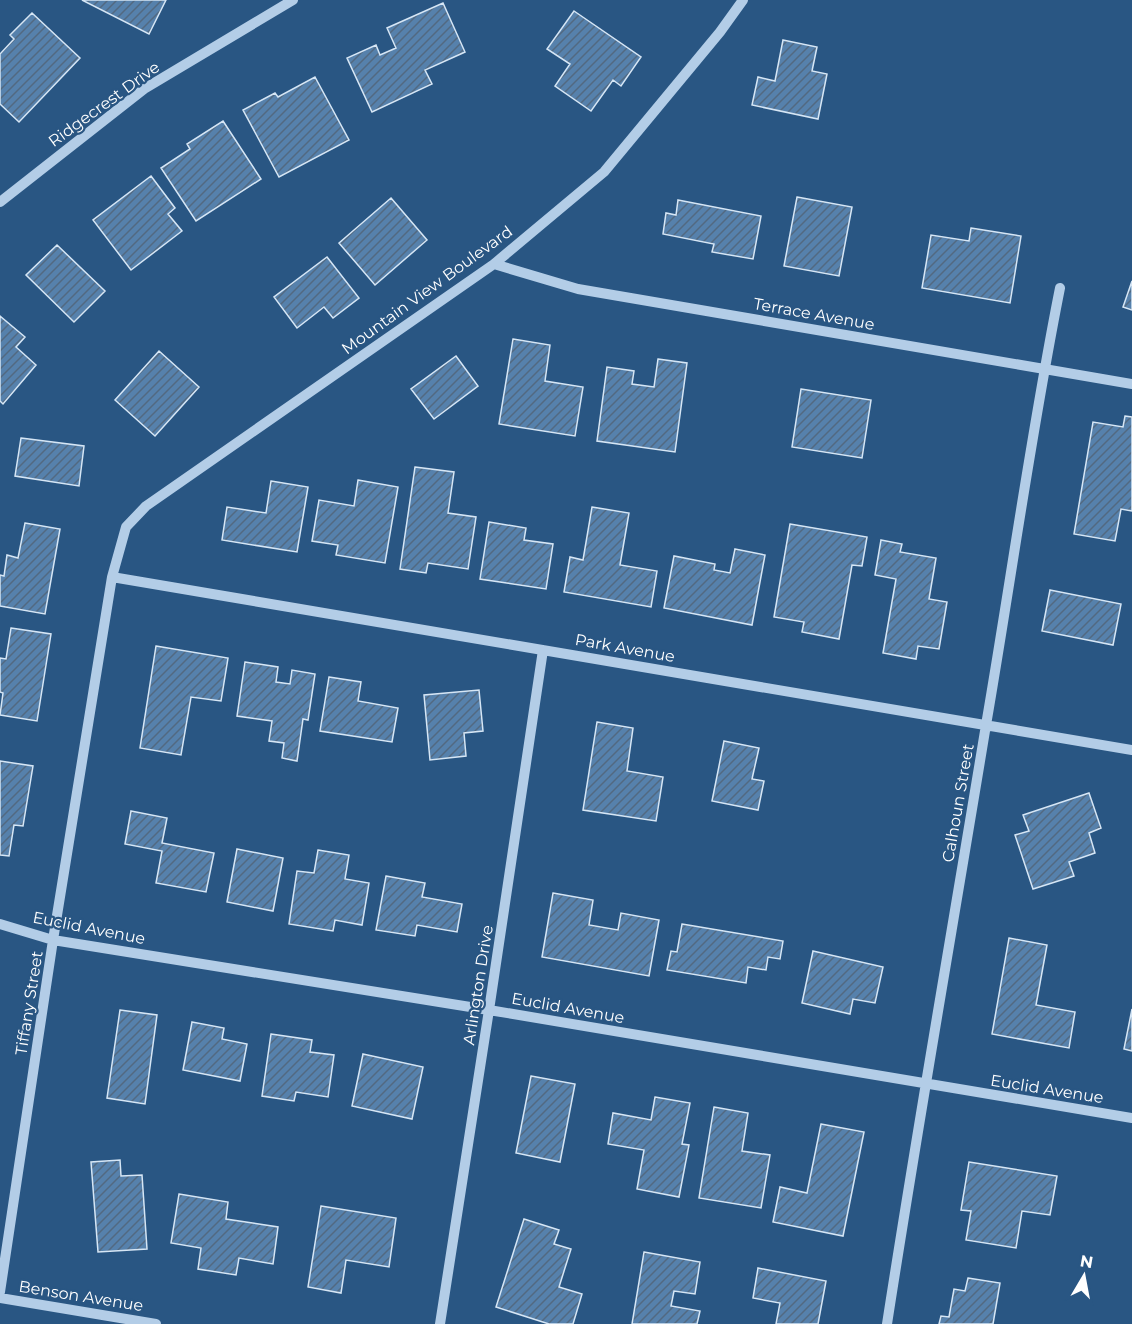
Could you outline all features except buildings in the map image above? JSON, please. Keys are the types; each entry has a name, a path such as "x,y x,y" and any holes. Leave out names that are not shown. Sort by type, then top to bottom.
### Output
{"street":[{"name":"Ridgecrest Drive","path":"0,202 144,89 293,0"},
{"name":"Mountain View Boulevard","path":"112,578 126,527 146,506 494,264 604,172 720,32 743,0"},
{"name":"Terrace Avenue","path":"494,264 579,289 1132,384"},
{"name":"Calhoun Street","path":"887,1324 1044,368 1060,288"},
{"name":"Park Avenue","path":"112,578 1132,750"},
{"name":"Tiffany Street","path":"0,1292 53,940 112,578"},
{"name":"Arlington Drive","path":"440,1324 543,650"},
{"name":"Euclid Avenue","path":"0,924 53,940 489,1010 1132,1118"},
{"name":"Benson Avenue","path":"0,1298 156,1324"}]}
